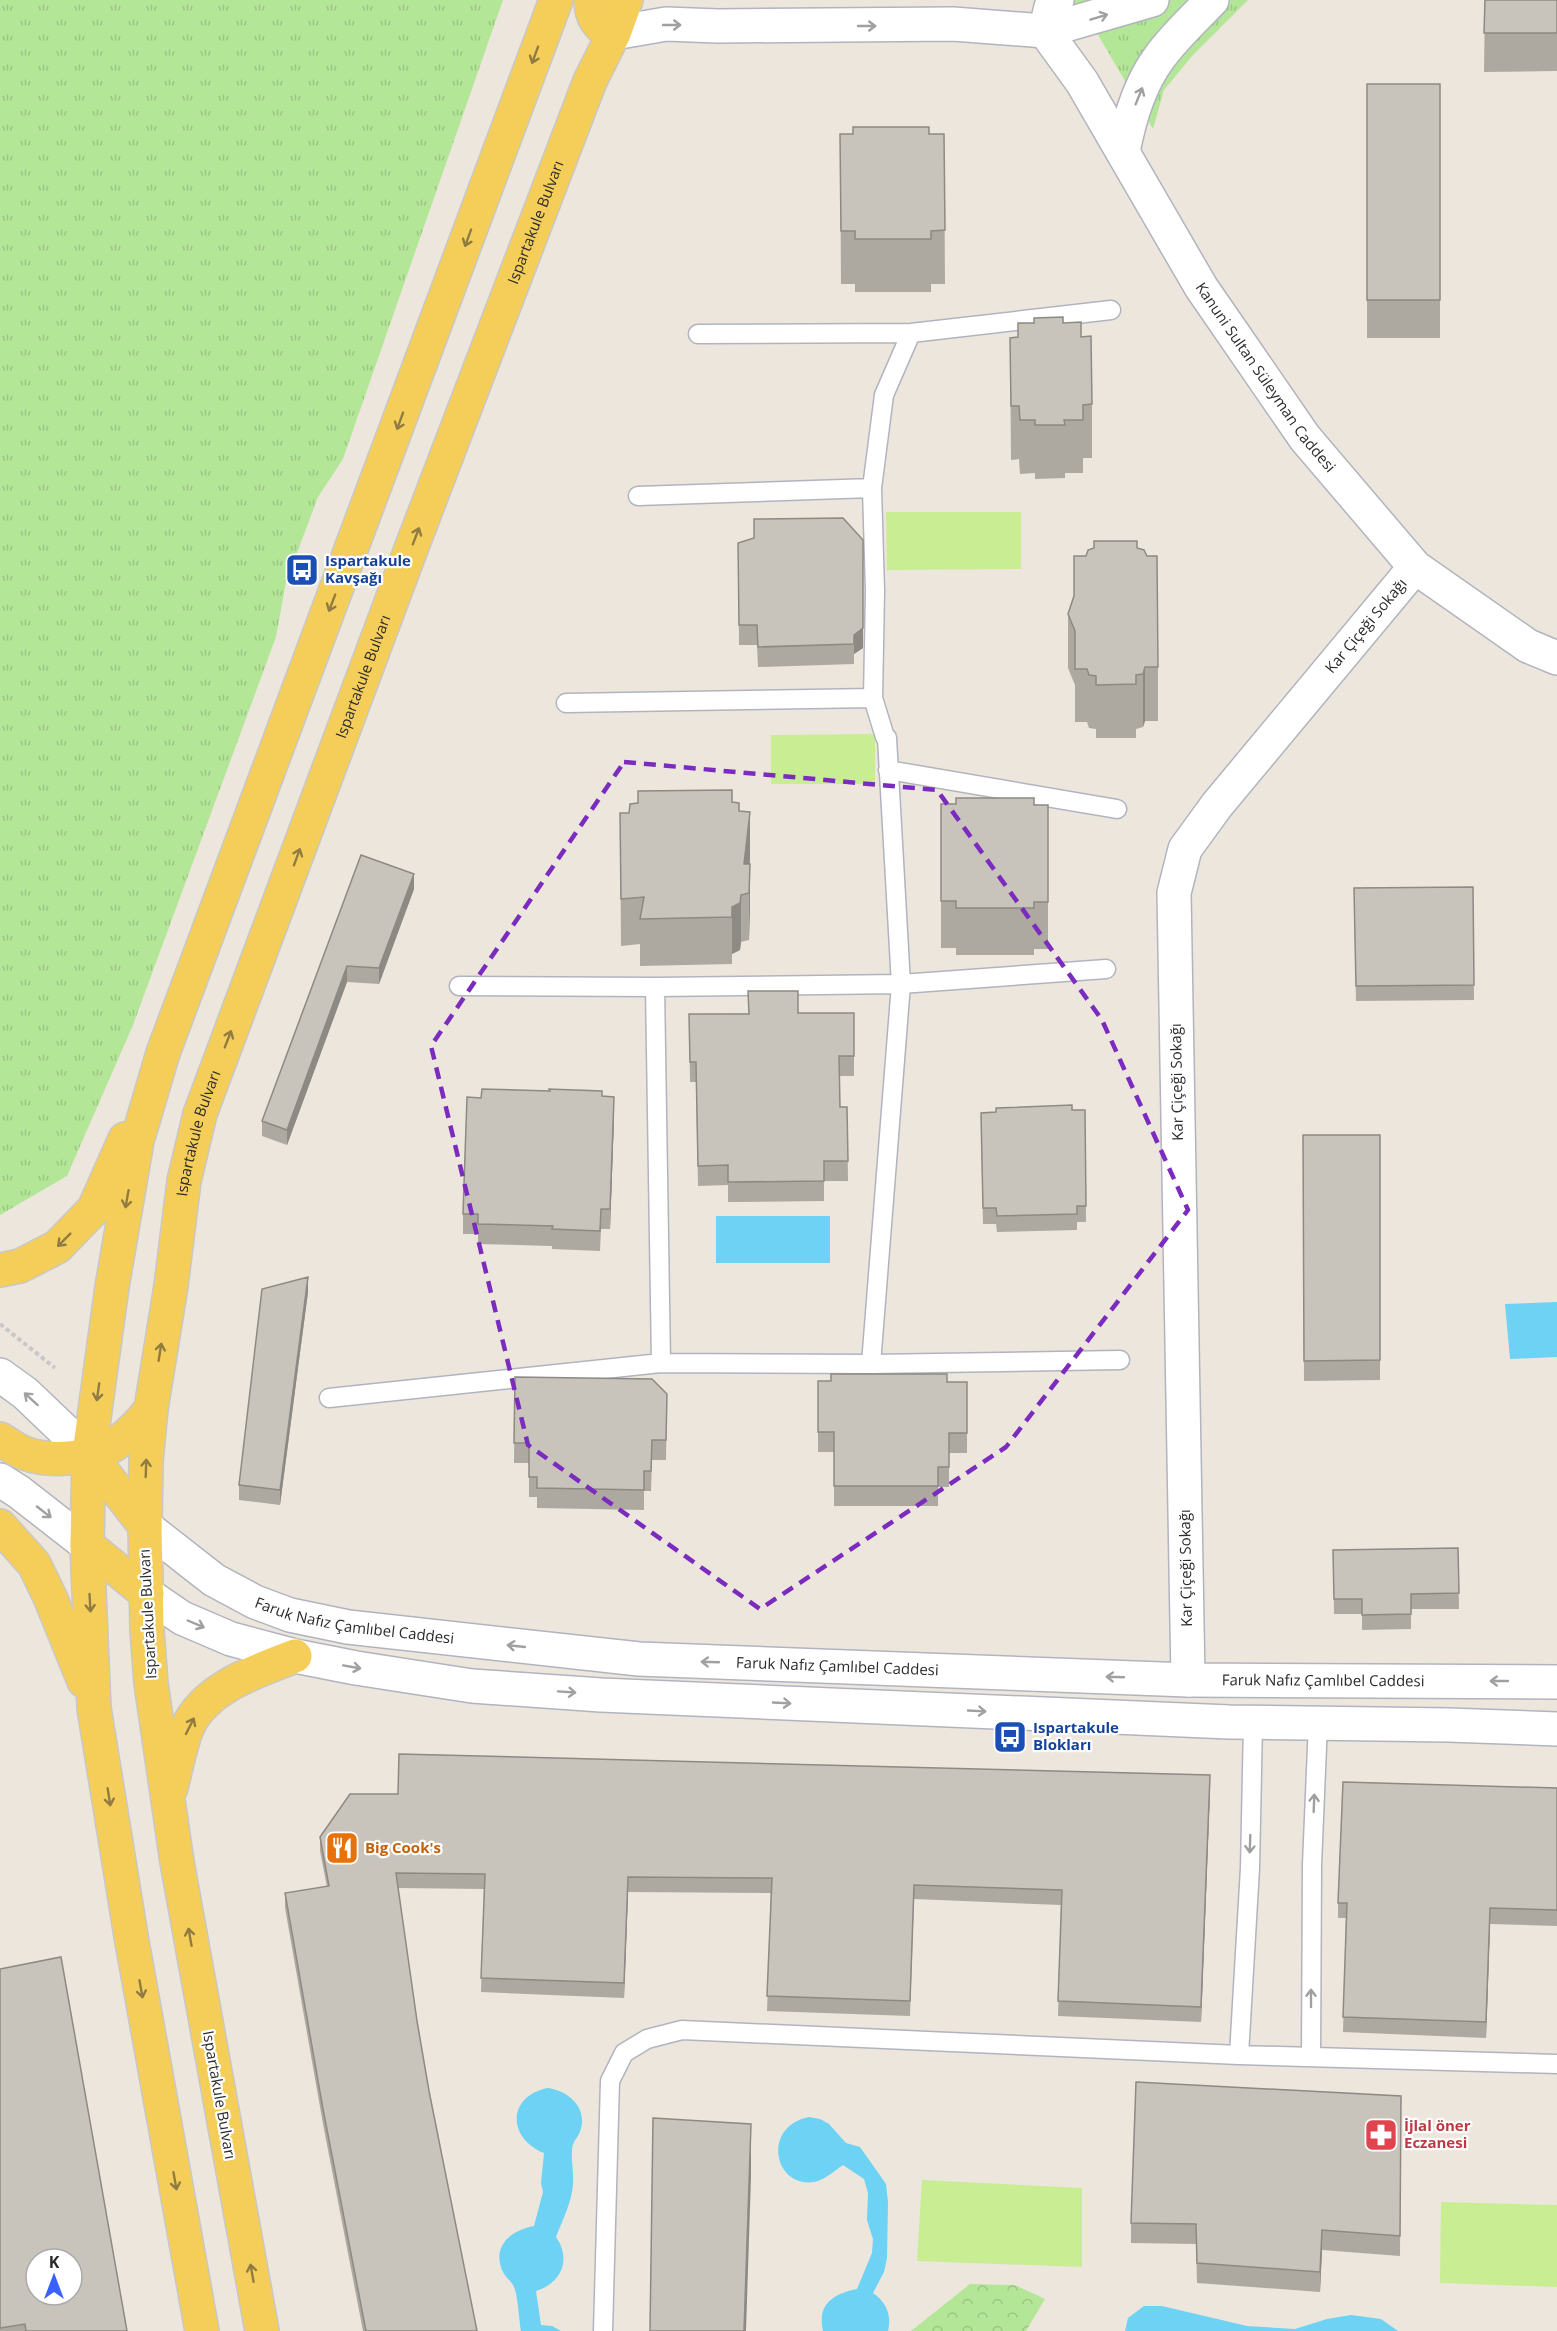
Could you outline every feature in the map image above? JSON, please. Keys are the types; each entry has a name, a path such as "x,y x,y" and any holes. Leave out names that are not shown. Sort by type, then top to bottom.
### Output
{"main road":[{"path":"591,0 591,9 597,24 605,31 614,33"},
{"name":"Ispartakule Bulvarı","path":"262,2331 168,1802 151,1683 147,1630 146,1461 151,1409 171,1286 184,1181 200,1114 411,549 590,81 614,33 626,0"},
{"path":"0,1270 20,1266 57,1247 94,1209 154,1081 559,5"},
{"path":"154,1081 137,1141 112,1287 89,1454 87,1545 94,1708 133,1947 202,2331"},
{"path":"0,1438 23,1453 58,1460 89,1454 116,1444 135,1429 151,1409"},
{"path":"89,1454 145,1526"},
{"path":"0,1526 34,1564 63,1628 94,1708"},
{"path":"87,1545 147,1594"},
{"path":"168,1802 189,1725 206,1703 236,1680 295,1656"}],"street":[{"path":"1045,31 1051,7 1057,0"},
{"path":"614,33 666,24 718,26 953,24 1045,31 1152,0"},
{"path":"1123,152 1128,126 1140,91 1158,58 1212,0"},
{"name":"Kanuni Sultan Süleyman Caddesi","path":"1045,31 1082,82 1201,288 1305,438 1414,567 1528,646 1557,658"},
{"name":"Kar Çiçeği Sokağı","path":"1188,1680 1174,893 1185,849 1217,805 1414,567"},
{"path":"0,1376 24,1393 89,1454"},
{"path":"0,1480 87,1545"},
{"name":"Faruk Nafız Çamlıbel Caddesi","path":"145,1526 214,1580 255,1602 290,1615 348,1627 639,1659 1188,1680 1557,1682"},
{"path":"147,1594 182,1618 231,1639 295,1656 356,1668 483,1686 602,1695 1221,1722 1557,1729"},
{"path":"1151,1719 1147,1709 1147,1690 1152,1678"},
{"path":"1221,1680 1226,1691 1225,1710 1221,1722"}],"lane":[{"path":"698,334 911,333 1111,310"},
{"path":"871,1364 901,984 887,738 873,698 875,591 872,488 884,395 911,333"},
{"path":"638,496 872,488"},
{"path":"566,703 873,698"},
{"path":"888,770 1117,809"},
{"path":"459,986 655,987 901,984 1106,969"},
{"path":"655,987 661,1363"},
{"path":"329,1398 661,1363 871,1364 1120,1360"},
{"path":"1239,2055 1250,1868 1253,1723"},
{"path":"1311,2057 1312,1865 1318,1723"},
{"path":"603,2331 610,2081 624,2053 647,2039 682,2030 1239,2055 1557,2064"}],"path":[{"path":"0,1324 55,1368"}],"highlighted area":[{"path":"624,762 937,790 1102,1020 1188,1210 1006,1447 760,1609 528,1445 431,1046"}],"green space":[{"path":"0,0 503,0 343,459 318,497 286,582 276,637 133,1025 67,1176 0,1215"},
{"path":"1059,0 1248,0 1193,55 1164,90 1153,129 1094,28"},
{"path":"886,512 1021,512 1021,569 887,570"},
{"path":"875,734 875,784 771,784 771,735"},
{"path":"922,2180 1082,2188 1082,2267 917,2261"},
{"path":"1441,2202 1557,2205 1557,2287 1440,2283"},
{"path":"970,2284 1015,2285 1045,2299 1026,2331 911,2331"}],"water":[{"path":"716,1216 830,1216 830,1263 716,1263"},
{"path":"1557,1302 1557,1357 1510,1359 1505,1304"},
{"path":"548,2088 564,2093 576,2103 582,2117 582,2125 572,2148 571,2198 556,2237 563,2254 561,2270 552,2282 536,2291 541,2325 552,2326 561,2331 521,2331 515,2289 502,2270 500,2253 506,2240 512,2235 534,2226 543,2192 541,2183 544,2153 523,2138 518,2128 517,2118 519,2108 525,2099 535,2092"},
{"path":"809,2117 829,2124 846,2143 860,2147 886,2184 887,2258 884,2272 873,2293 887,2309 888,2331 823,2331 822,2314 829,2302 834,2297 857,2289 872,2253 873,2239 867,2220 868,2193 864,2179 843,2165 818,2181 800,2181 789,2176 782,2166 778,2155 779,2143 784,2132 794,2123"},
{"path":"1144,2306 1162,2306 1247,2326 1295,2329 1327,2319 1351,2315 1381,2319 1398,2331 1125,2331 1128,2318"}],"building":[{"path":"1485,0 1557,0 1557,33 1484,33"},
{"path":"1367,84 1440,84 1440,300 1367,300"},
{"path":"853,127 929,127 929,134 944,134 945,230 931,231 931,239 855,239 855,231 841,231 840,134 853,134"},
{"path":"1063,317 1063,323 1081,322 1081,337 1091,336 1092,404 1083,405 1083,420 1064,420 1065,425 1035,425 1035,420 1020,420 1019,406 1011,406 1010,338 1018,337 1018,323 1034,323 1034,318"},
{"path":"843,518 863,540 863,628 854,635 854,644 758,647 757,625 739,625 738,543 754,538 754,519"},
{"path":"1094,541 1137,541 1137,548 1144,550 1147,556 1157,556 1158,667 1145,667 1143,674 1136,675 1136,684 1096,685 1096,676 1089,675 1087,669 1075,669 1075,631 1068,614 1074,596 1074,556 1086,556 1088,550 1094,548"},
{"path":"732,790 732,802 739,803 739,811 750,812 744,864 750,864 749,893 741,895 740,903 732,907 732,917 640,919 644,897 621,899 620,813 629,813 630,804 638,803 638,791"},
{"path":"956,798 1034,798 1034,805 1048,805 1048,902 1034,902 1034,908 956,908 956,901 941,901 941,804 956,804"},
{"path":"361,855 414,874 379,968 347,966 287,1130 262,1121"},
{"path":"1473,887 1474,985 1356,986 1354,888"},
{"path":"748,991 798,991 798,1013 854,1013 854,1056 839,1056 840,1107 847,1107 848,1161 824,1161 824,1181 728,1182 728,1165 698,1166 696,1062 690,1062 689,1014 749,1014"},
{"path":"482,1089 602,1091 602,1096 614,1097 610,1209 601,1209 600,1231 552,1229 553,1226 478,1224 478,1214 463,1214 467,1097 481,1098"},
{"path":"1072,1105 1072,1110 1085,1110 1086,1206 1077,1206 1077,1214 997,1216 996,1208 983,1208 981,1113 996,1112 996,1108"},
{"path":"1303,1135 1380,1135 1380,1360 1304,1361"},
{"path":"308,1277 280,1490 239,1485 262,1289"},
{"path":"831,1374 947,1374 947,1382 967,1382 967,1433 949,1433 949,1467 938,1467 938,1486 834,1486 834,1432 818,1432 818,1381 831,1381"},
{"path":"515,1377 652,1379 667,1394 666,1440 652,1440 651,1471 644,1471 644,1490 537,1488 537,1477 529,1477 529,1443 514,1443"},
{"path":"1458,1548 1459,1593 1411,1594 1411,1614 1362,1615 1362,1599 1334,1599 1333,1550"},
{"path":"399,1754 1210,1775 1201,2007 1058,2001 1062,1890 914,1885 910,2001 767,1996 772,1878 628,1877 624,1983 481,1978 485,1874 396,1873 429,2091 477,2331 366,2331 323,2109 285,1893 329,1886 320,1837 350,1794 398,1794"},
{"path":"1343,1782 1557,1788 1557,1910 1490,1908 1486,2022 1343,2017 1347,1903 1338,1903"},
{"path":"61,1957 127,2331 26,2331 25,2324 0,2328 0,1969"},
{"path":"1136,2082 1401,2096 1400,2236 1322,2230 1320,2272 1197,2263 1196,2224 1131,2223"},
{"path":"653,2118 751,2124 744,2331 650,2331"}],"place":[{"name":"Ispartakule Kavşağı","path":"302,570"},
{"name":"Ispartakule Blokları","path":"1010,1737"},
{"name":"Big Cook's","path":"342,1848"},
{"name":"İjlal öner Eczanesi","path":"1381,2135"}]}
